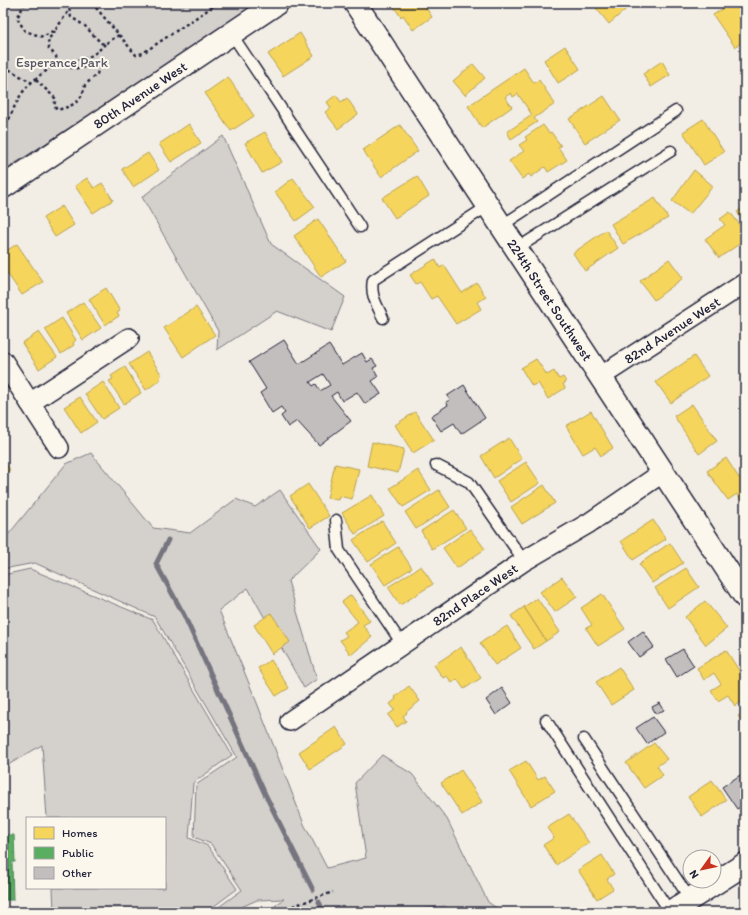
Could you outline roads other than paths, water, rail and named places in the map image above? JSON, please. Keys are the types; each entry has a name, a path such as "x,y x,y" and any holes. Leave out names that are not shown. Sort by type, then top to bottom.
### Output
{"street":[{"name":"80th Avenue West","path":"3,186 278,3"},
{"name":"224th Street Southwest","path":"355,3 662,473 745,597"},
{"name":"82nd Avenue West","path":"600,377 745,283"},
{"path":"30,403 129,338"},
{"path":"3,361 59,448"},
{"name":"82nd Place West","path":"290,721 383,659 402,644 524,561 588,523 662,473"},
{"path":"670,912 745,864"}],"lane":[{"path":"231,33 360,227"},
{"path":"501,226 676,111"},
{"path":"516,249 671,151"},
{"path":"384,318 373,299 373,280 488,206"},
{"path":"436,465 469,482 524,561"},
{"path":"336,520 339,550 402,644"},
{"path":"546,720 670,912"},
{"path":"584,740 690,899"}],"waterway":[{"path":"168,540 156,564 184,615 265,794 313,890"},
{"path":"319,902 324,912"}],"park label":[{"name":"Esperance Park","path":"62,62"}]}
